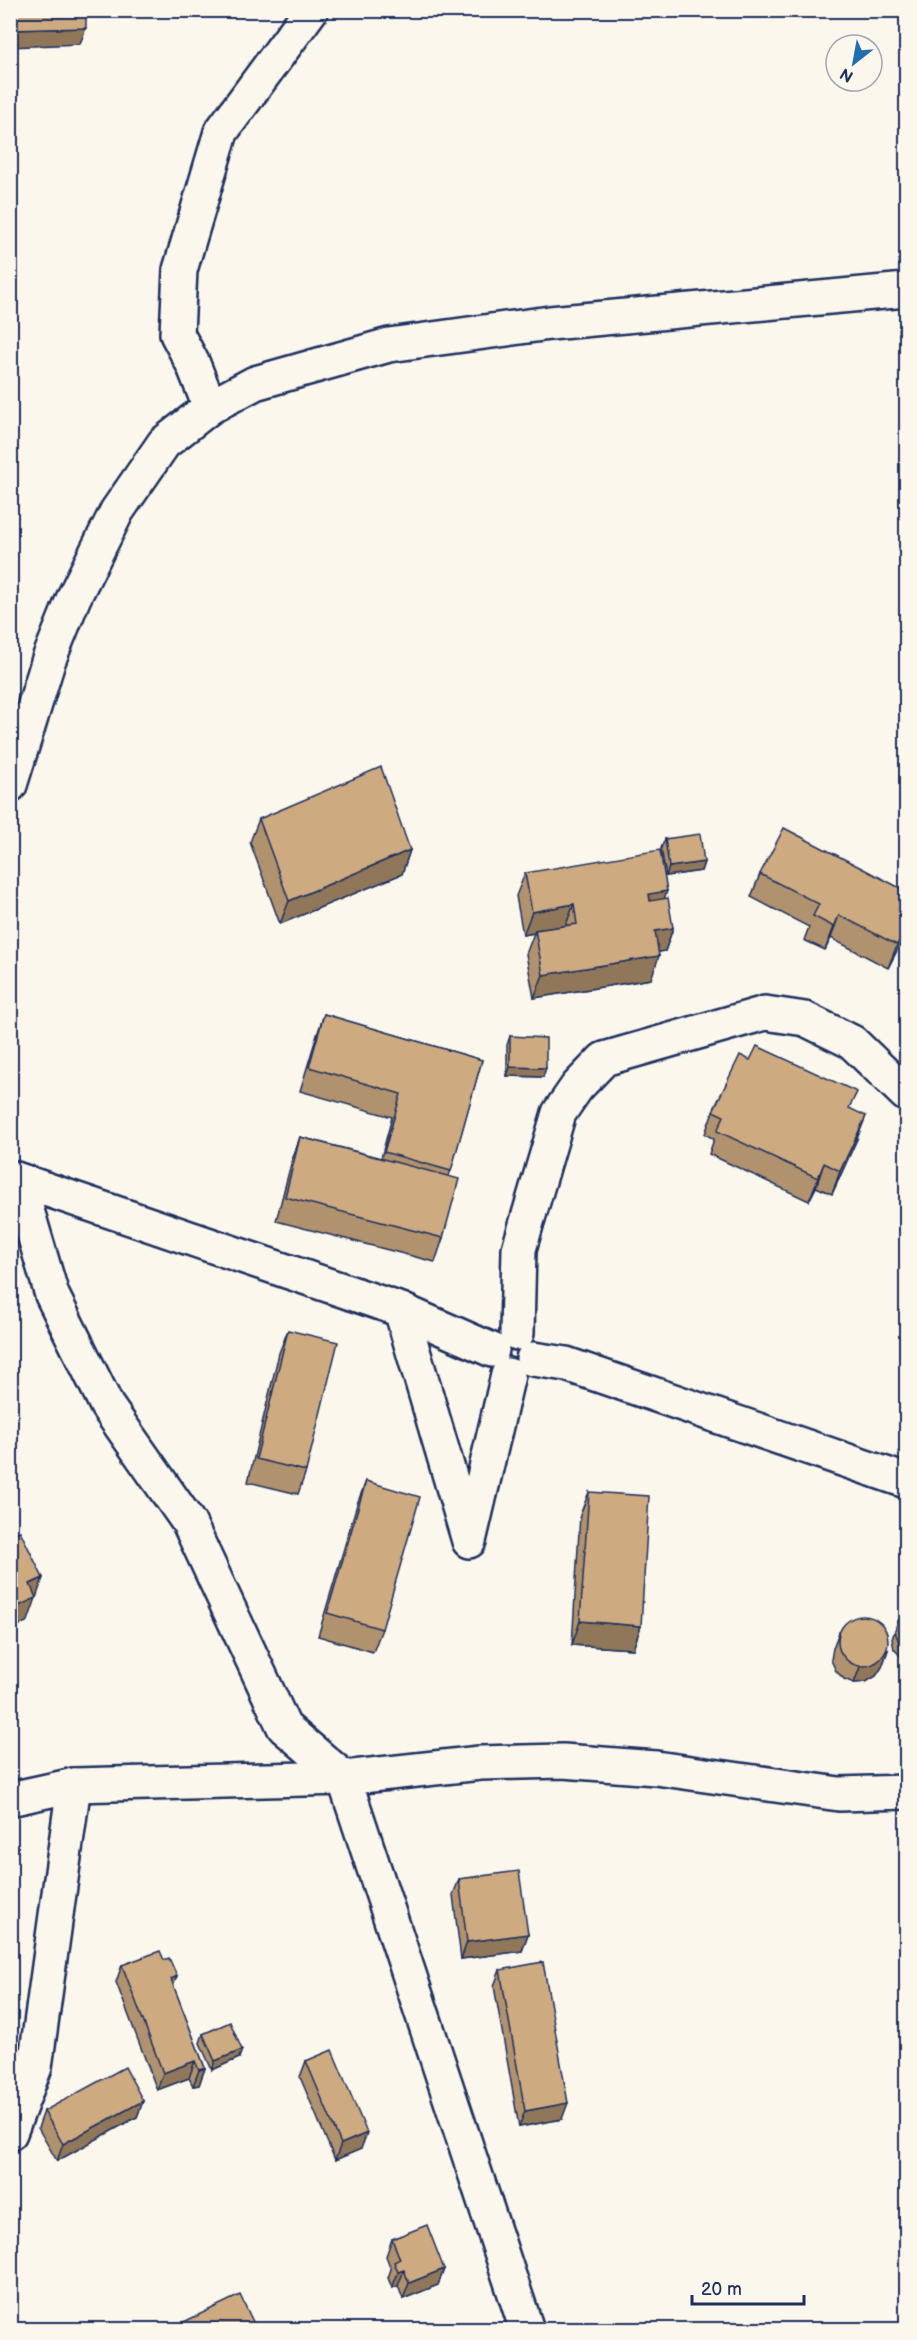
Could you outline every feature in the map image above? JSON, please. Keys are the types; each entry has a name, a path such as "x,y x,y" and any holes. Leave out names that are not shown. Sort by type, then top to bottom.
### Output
{"street":[{"path":"210,407 193,364 177,334 180,270 221,132 311,10"},
{"path":"10,785 49,659 74,597 117,511 164,443 210,407 255,383 388,345 550,323 906,290"},
{"path":"401,1310 469,1541 512,1354 519,1249 559,1113 577,1088 604,1059 765,1013 805,1019 852,1042 906,1094"},
{"path":"14,1178 401,1310 512,1354 566,1364 906,1481"},
{"path":"14,1178 52,1295 106,1406 189,1523 284,1727 344,1778 527,2330"},
{"path":"10,1799 74,1785 344,1778 480,1763 563,1761 656,1768 839,1794 906,1792"},
{"path":"10,2133 35,2067 74,1785"}],"building":[{"path":"10,10 86,10 86,28 10,30"},
{"path":"381,767 410,850 289,901 259,819"},
{"path":"784,828 906,891 906,926 897,945 839,915 834,927 813,916 819,904 760,874"},
{"path":"700,834 704,862 669,867 665,839"},
{"path":"660,850 667,891 649,894 650,901 668,898 673,928 655,931 659,956 543,975 535,930 577,924 574,904 532,912 525,873"},
{"path":"324,1014 482,1060 451,1171 384,1152 401,1094 309,1067"},
{"path":"510,1036 546,1038 546,1068 510,1067"},
{"path":"757,1046 857,1092 849,1108 866,1116 840,1171 824,1163 818,1178 717,1131 724,1116 713,1111 740,1055 750,1060"},
{"path":"300,1137 459,1179 443,1238 285,1197"},
{"path":"288,1330 338,1342 306,1471 256,1459"},
{"path":"366,1481 420,1497 382,1629 327,1613"},
{"path":"589,1492 649,1496 641,1626 580,1621"},
{"path":"10,1529 13,1534 20,1531 43,1578 30,1584 36,1598 10,1610"},
{"path":"906,1611 906,1650 898,1640 895,1631 898,1621"},
{"path":"868,1616 881,1623 887,1631 887,1651 881,1659 873,1665 858,1666 845,1659 839,1651 838,1636 845,1623 853,1617"},
{"path":"519,1871 528,1934 467,1942 459,1879"},
{"path":"160,1951 164,1960 169,1958 177,1976 171,1979 205,2068 199,2070 195,2061 163,2073 122,1965"},
{"path":"543,1962 568,2103 525,2111 500,1970"},
{"path":"230,2022 242,2050 215,2061 203,2034"},
{"path":"332,2050 367,2133 341,2144 306,2061"},
{"path":"125,2067 143,2101 63,2144 44,2111"},
{"path":"427,2225 444,2269 409,2283 404,2270 398,2272 394,2262 400,2259 392,2239"},
{"path":"240,2295 257,2330 167,2330"}]}
